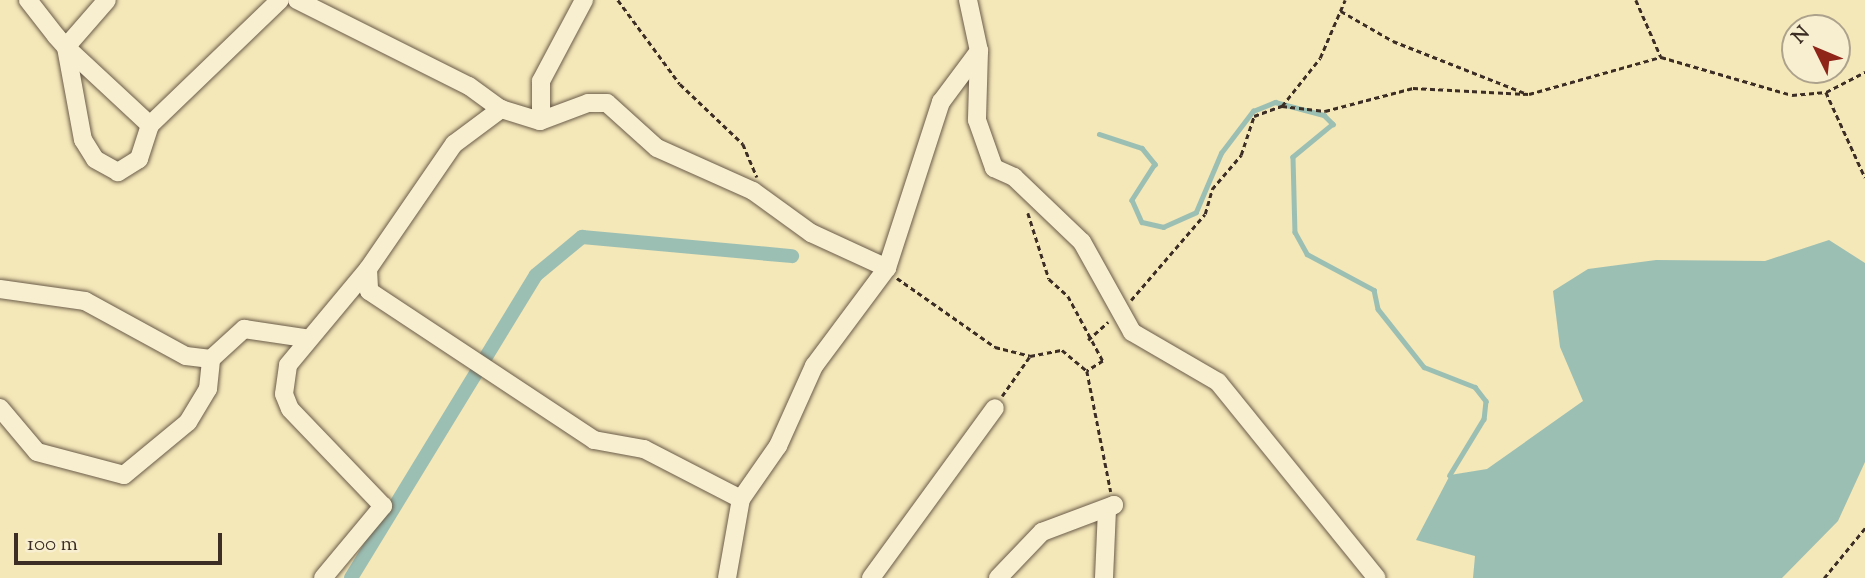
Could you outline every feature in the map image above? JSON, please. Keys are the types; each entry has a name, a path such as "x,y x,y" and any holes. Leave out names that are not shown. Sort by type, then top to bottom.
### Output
{"street":[{"path":"28,0 66,47 150,125"},
{"path":"66,47 107,0"},
{"path":"66,47 83,141 95,159 118,172 134,166 150,125 280,0"},
{"path":"297,0 469,86 501,109 541,119 607,103 657,148 753,191 811,233 887,268"},
{"path":"541,119 541,81 583,0"},
{"path":"968,0 979,51 980,133 994,168 1014,177 1082,242 1118,313 1132,331 1218,382 1377,578"},
{"path":"727,578 740,499 778,446 814,366 887,268 941,102 979,51"},
{"path":"323,578 383,506 290,409 284,382 304,338 368,269 454,145 501,109"},
{"path":"368,269 369,291 594,440 644,449 740,499"},
{"path":"0,289 85,301 178,354 211,359"},
{"path":"0,408 37,452 124,475 188,422 208,389 211,359 244,329 304,338"},
{"path":"871,578 995,408"},
{"path":"998,578 1042,532 1114,505"},
{"path":"1104,578 1107,509 1114,505"}],"path":[{"path":"618,0 680,83 743,144 760,182"},
{"path":"1282,106 1320,58 1345,0"},
{"path":"1636,0 1661,57"},
{"path":"1341,11 1404,46 1528,94"},
{"path":"1088,340 1118,313 1205,214 1212,189 1241,155 1254,116 1282,106 1325,111 1413,88 1528,94 1661,57 1792,95 1826,92 1865,72"},
{"path":"1826,92 1865,177"},
{"path":"1014,177 1049,279 1069,296 1088,340 1103,361 1087,370"},
{"path":"887,268 995,346 1030,356 1062,350 1087,370 1114,505"},
{"path":"995,408 1030,356"},
{"path":"1825,578 1865,528"}],"water":[{"path":"1829,240 1865,263 1865,462 1838,521 1782,578 1473,578 1475,556 1416,540 1450,475 1487,469 1583,401 1560,347 1553,291 1588,269 1656,260 1765,261"}],"waterway":[{"path":"1099,134 1142,148 1155,164 1132,200 1142,222 1163,227 1196,212 1221,153 1253,111 1275,102 1324,115 1333,124 1293,157 1295,232 1307,254 1374,290 1378,309 1424,367 1475,387 1486,401 1484,419 1450,475"},
{"path":"351,578 536,275 582,237 792,256"}]}
